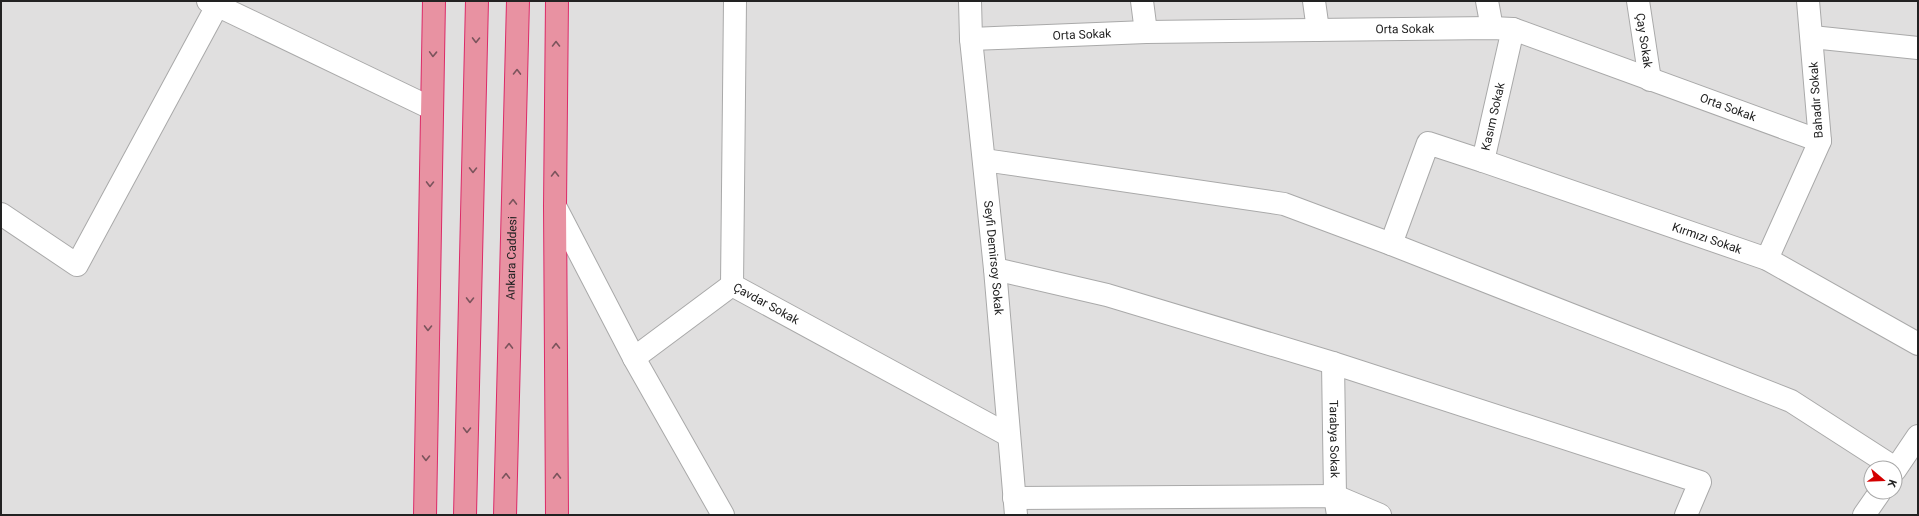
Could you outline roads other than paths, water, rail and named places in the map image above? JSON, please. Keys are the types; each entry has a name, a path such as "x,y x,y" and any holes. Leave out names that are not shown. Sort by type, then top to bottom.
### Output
{"highway":[{"path":"425,515 434,1"},
{"path":"465,515 477,1"},
{"name":"Ankara Caddesi","path":"505,515 518,1"},
{"path":"557,1 555,206 557,515"}],"street":[{"name":"Çavdar Sokak","path":"735,1 732,285 1008,435"},
{"name":"Seyfi Demirsoy Sokak","path":"970,1 972,39 995,269 1015,507"},
{"path":"1142,1 1146,32"},
{"path":"1314,1 1318,30"},
{"name":"Kasım Sokak","path":"1391,244 1428,143 1483,161 1503,29 1486,1"},
{"name":"Çay Sokak","path":"1638,1 1650,80"},
{"name":"Bahadır Sokak","path":"1767,259 1820,141 1808,1"},
{"path":"1,214 77,265 213,3 431,108"},
{"name":"Orta Sokak","path":"972,39 1146,32 1503,29 1820,141"},
{"path":"1812,37 1918,48"},
{"path":"984,160 1284,204 1391,244 1791,401 1881,460"},
{"name":"Kırmızı Sokak","path":"1483,161 1767,259 1918,344"},
{"path":"555,206 634,358 723,515"},
{"path":"995,269 1107,295 1333,363 1700,482 1686,515"},
{"path":"634,358 732,285"},
{"name":"Tarabya Sokak","path":"1333,363 1337,506"},
{"path":"1901,460 1918,436"},
{"path":"1864,515 1874,500"},
{"path":"1015,507 1337,506 1380,515"}]}
